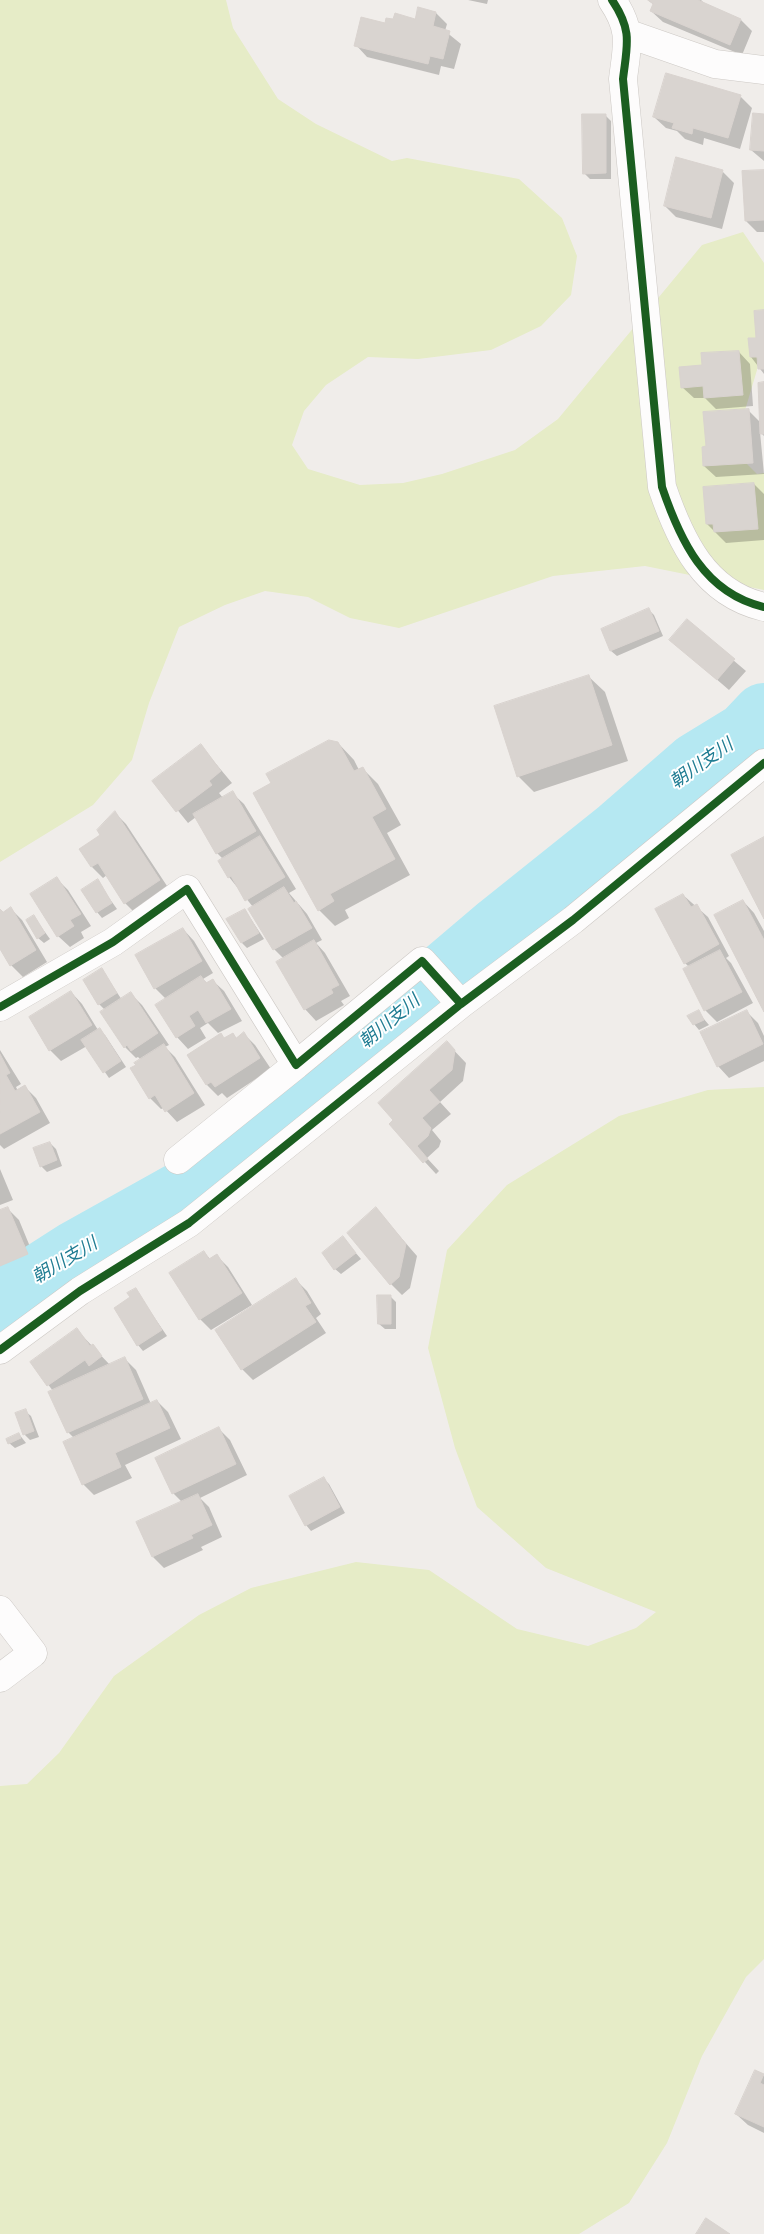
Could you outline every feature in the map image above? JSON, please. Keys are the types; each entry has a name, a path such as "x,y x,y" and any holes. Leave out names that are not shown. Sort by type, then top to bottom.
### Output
{"street":[{"path":"612,0 621,12 628,34 623,79 662,487 683,540 704,573 748,604 764,608"},
{"path":"628,34 715,64 764,70"},
{"path":"0,1350 80,1291 189,1223 460,1003 573,920 764,764"},
{"path":"0,1007 113,942 186,889 296,1065"},
{"path":"178,1160 422,961 460,1003"},
{"path":"0,1610 33,1653 0,1678"}],"green space":[{"path":"0,0 226,0 233,28 278,99 316,124 392,161 407,158 519,179 562,218 577,256 571,295 541,326 491,350 418,359 368,357 326,385 304,411 292,445 308,469 360,485 403,483 442,474 515,450 558,419 702,245 743,232 764,263 764,333 757,370 743,417 736,453 757,474 764,473 764,590 645,566 553,576 399,628 350,618 308,597 265,591 225,605 179,627 149,703 132,760 93,805 0,862"},
{"path":"764,1087 764,1959 746,1977 702,2056 667,2143 629,2203 579,2234 0,2234 0,1786 27,1784 59,1753 114,1676 199,1615 251,1588 356,1562 429,1570 517,1629 588,1646 636,1628 656,1612 546,1568 477,1507 455,1448 428,1348 447,1250 507,1185 619,1116 708,1090"}],"building":[{"path":"648,0 698,0 741,19 730,45 650,11 653,4"},
{"path":"418,7 436,12 433,26 450,31 443,59 430,56 428,64 354,46 361,17 385,23 386,18 393,19 395,13 415,19"},
{"path":"666,73 741,95 728,138 693,128 692,134 672,128 674,123 653,117"},
{"path":"753,113 764,114 764,151 750,150"},
{"path":"582,114 606,114 606,173 583,174"},
{"path":"676,157 723,170 711,218 664,206"},
{"path":"764,170 764,220 745,221 742,171"},
{"path":"764,310 764,369 758,369 757,357 750,357 748,338 756,338 754,311"},
{"path":"739,351 743,395 704,398 703,386 681,388 679,367 702,365 701,353"},
{"path":"764,382 764,434 760,434 758,383"},
{"path":"749,409 753,463 703,466 702,447 706,446 703,412"},
{"path":"754,483 758,529 714,532 713,524 706,524 703,487"},
{"path":"649,608 659,631 610,651 601,629"},
{"path":"687,619 735,659 717,680 669,640"},
{"path":"589,675 612,745 517,777 494,706"},
{"path":"329,740 338,742 354,771 363,767 386,809 372,817 395,859 330,894 334,901 318,911 253,793 271,783 266,774"},
{"path":"201,744 221,771 209,781 212,785 176,812 152,781"},
{"path":"233,791 256,831 216,854 193,814"},
{"path":"115,811 160,880 124,904 98,863 91,867 79,849 100,835 97,830"},
{"path":"260,836 285,877 245,901 231,876 228,878 218,861"},
{"path":"764,837 764,919 731,855"},
{"path":"57,877 81,914 70,920 74,926 57,937 30,894"},
{"path":"98,879 112,903 96,913 81,890"},
{"path":"284,887 294,903 296,901 312,928 273,950 248,909"},
{"path":"683,894 691,907 697,904 719,944 684,964 655,909"},
{"path":"743,900 764,940 764,1012 714,915"},
{"path":"11,907 36,950 10,966 0,949 0,909 3,912"},
{"path":"245,909 259,933 241,943 226,919"},
{"path":"34,915 45,933 37,939 26,920"},
{"path":"183,928 202,961 154,989 135,955"},
{"path":"314,940 339,985 331,989 333,993 304,1010 276,962"},
{"path":"720,950 742,992 704,1011 683,969"},
{"path":"102,968 117,993 98,1005 83,980"},
{"path":"201,976 206,983 213,979 231,1009 206,1023 198,1010 189,1016 195,1026 176,1038 155,1005"},
{"path":"71,991 92,1025 49,1051 29,1017"},
{"path":"131,992 158,1033 131,1051 127,1045 124,1048 100,1012"},
{"path":"699,1010 704,1020 693,1025 687,1016"},
{"path":"747,1010 763,1044 717,1067 700,1032"},
{"path":"100,1028 121,1061 103,1073 81,1040"},
{"path":"244,1032 260,1058 215,1087 211,1082 206,1085 187,1055 221,1033 224,1038 233,1033 236,1038"},
{"path":"447,1041 455,1050 452,1070 429,1090 440,1102 422,1118 431,1128 428,1136 417,1146 428,1159 423,1163 389,1124 393,1120 378,1103"},
{"path":"164,1044 194,1093 165,1112 155,1095 149,1099 130,1068 136,1065 134,1063"},
{"path":"0,1054 10,1073 6,1075 15,1091 25,1085 40,1112 0,1134"},
{"path":"50,1142 57,1160 40,1167 33,1148"},
{"path":"8,1207 28,1254 0,1266 0,1210"},
{"path":"376,1207 406,1244 399,1277 390,1285 347,1233"},
{"path":"343,1236 356,1253 334,1270 322,1253"},
{"path":"204,1251 209,1259 217,1254 242,1293 199,1320 169,1273"},
{"path":"296,1278 311,1303 305,1306 316,1322 241,1370 215,1330"},
{"path":"136,1288 162,1330 137,1346 114,1308 130,1297 127,1293"},
{"path":"377,1295 391,1295 391,1324 378,1324"},
{"path":"77,1328 90,1346 93,1344 102,1356 89,1366 85,1360 47,1386 30,1362"},
{"path":"125,1357 143,1399 67,1433 48,1392"},
{"path":"157,1400 170,1428 115,1453 121,1467 82,1485 63,1442"},
{"path":"26,1409 34,1431 23,1435 15,1413"},
{"path":"219,1427 236,1464 172,1494 155,1458"},
{"path":"19,1433 21,1438 8,1444 6,1439"},
{"path":"324,1477 340,1507 305,1526 289,1496"},
{"path":"198,1494 212,1525 191,1535 193,1538 152,1557 136,1522"},
{"path":"755,2070 764,2074 760,2083 764,2085 764,2127 735,2114"},
{"path":"706,2218 730,2234 696,2234"}],"waterway":[{"name":"朝川支川","path":"0,1307 17,1290 75,1253 195,1186 500,927 620,831 697,764 746,734 764,715"}],"cycle path":[{"path":"612,0 623,21 627,38 623,79 662,487 677,526 697,562 725,590 743,600 764,607"},
{"path":"0,1350 80,1291 189,1223 461,1004 573,920 764,763"},
{"path":"0,1007 113,942 187,889 296,1065 422,961 461,1004"}]}
